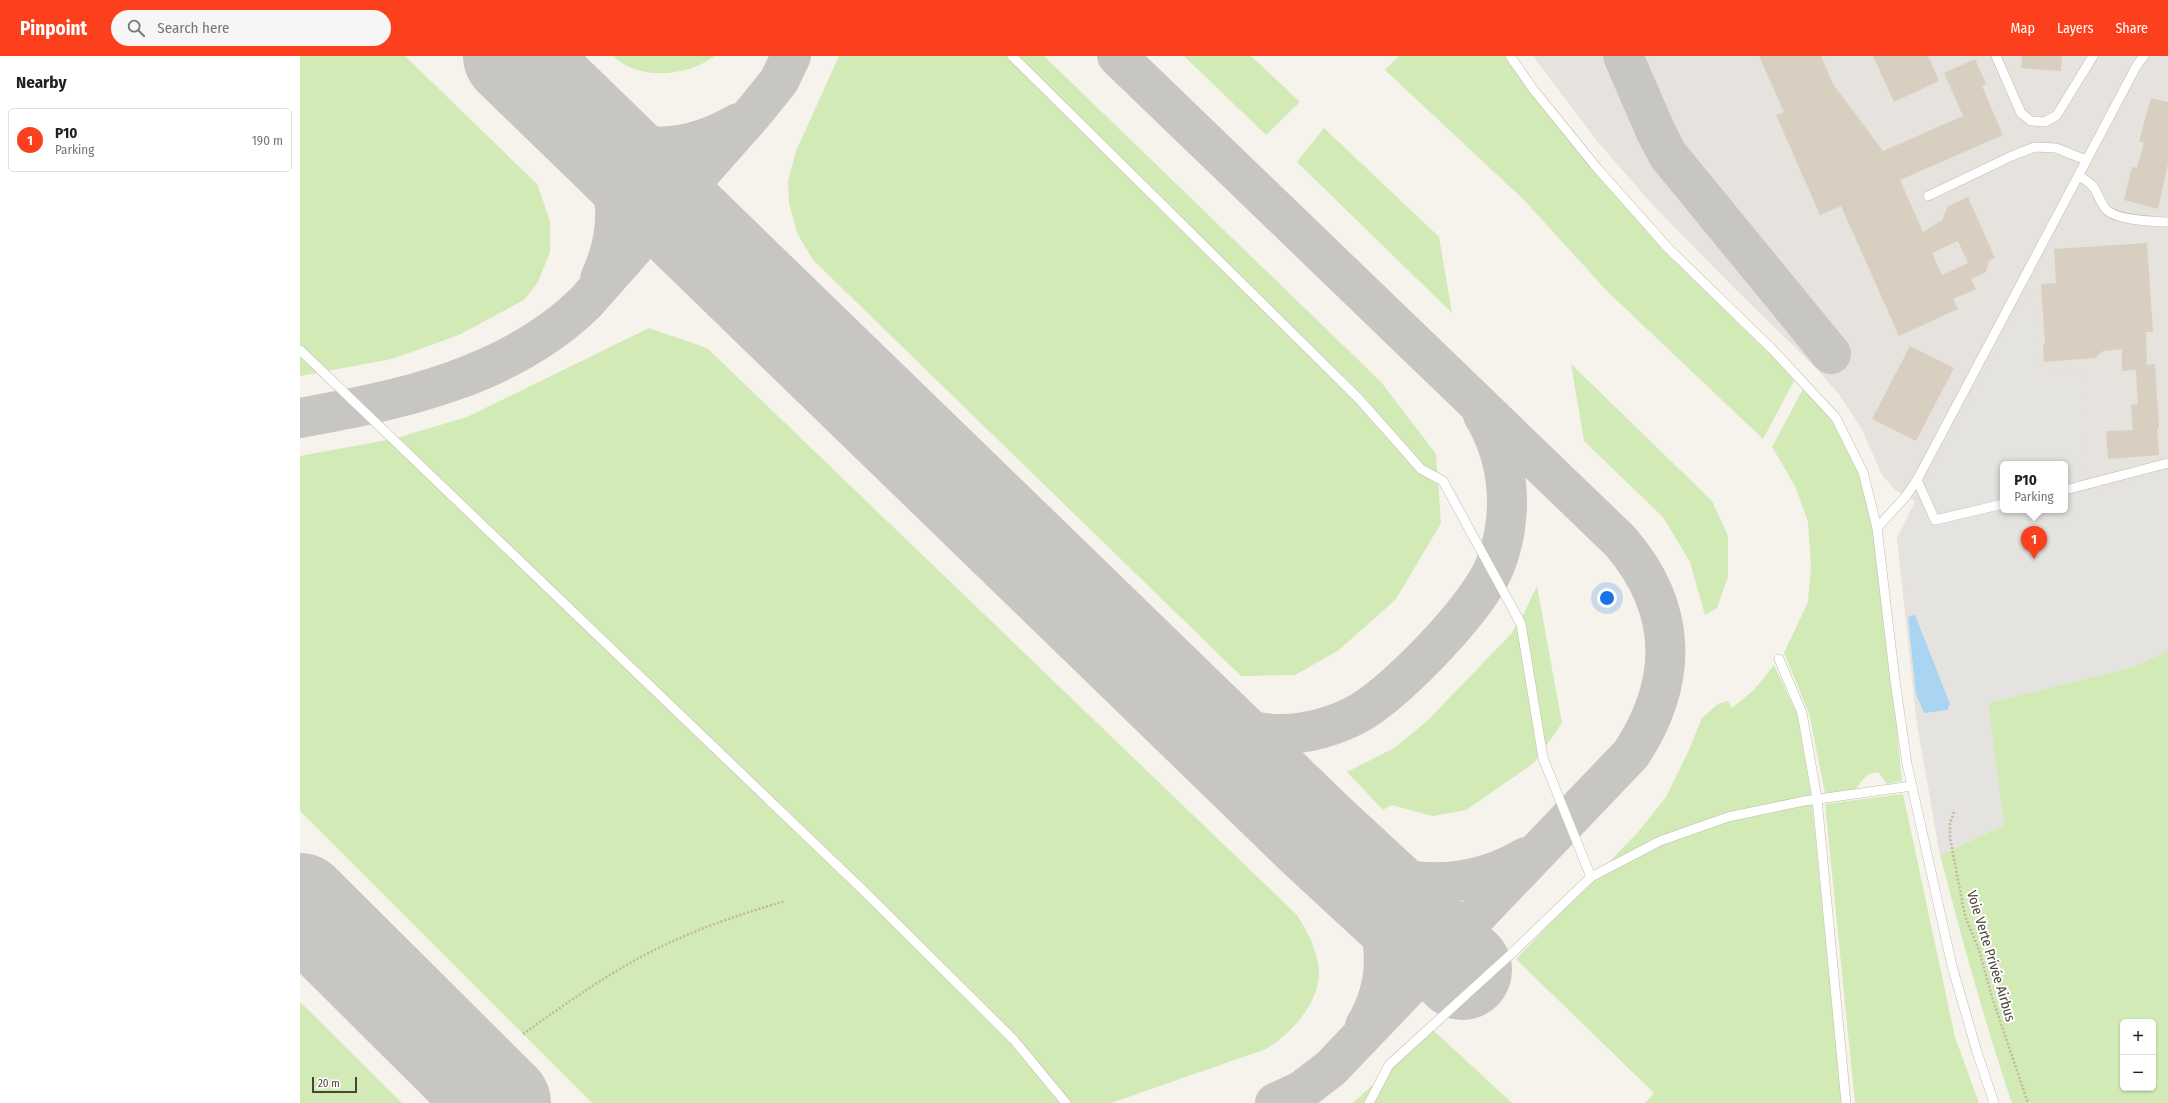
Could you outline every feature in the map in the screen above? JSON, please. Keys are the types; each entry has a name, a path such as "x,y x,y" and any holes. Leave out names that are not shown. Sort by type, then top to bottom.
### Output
{"lane":[{"path":"1012,56 1359,399 1421,469 1443,481 1521,624 1543,758 1591,877"},
{"path":"1510,56 1533,89 1597,168 1668,248 1772,348 1836,418 1863,472 1877,528 1895,682 1912,786 1952,966 1977,1052 1994,1103"},
{"path":"1996,56 2021,113 2031,121 2045,122 2057,115 2093,56"},
{"path":"1877,528 1906,496 1917,480 2086,160 2137,65 2144,56"},
{"path":"1928,196 2014,155 2035,147 2056,148 2086,160"},
{"path":"2078,176 2092,184 2105,209 2111,214 2122,217 2168,222"},
{"path":"300,350 876,903 1014,1040 1066,1103"},
{"path":"2068,489 2168,463"},
{"path":"1917,480 1935,520 2000,505"},
{"path":"1779,659 1802,713 1817,799 1846,1103"},
{"path":"1369,1103 1389,1066 1511,954 1591,877 1660,841 1728,817 1817,799 1912,786"}],"path":[{"name":"Voie Verte Privée Airbus","path":"1954,812 1950,823 1950,838 1965,916 1979,950 1992,997 2028,1103"},
{"path":"523,1034 561,1007 626,966 673,942 687,935 785,901"}],"shaded area":[{"path":"1533,56 2168,56 2168,651 2133,667 1940,855 1916,717 1897,538 1915,501 1896,491 1882,475 1862,430 1841,397 1818,370 1734,288 1651,203 1597,141"},
{"path":"2032,283 2037,371 2081,368 2087,479 2101,492 2168,468 2168,651 2133,667 1988,703 2004,825 1940,855 1916,717 1954,710 1903,580 1897,538"}],"green space":[{"path":"300,56 405,56 537,184 550,221 550,252 538,282 524,300 459,335 392,359 300,376"},
{"path":"613,56 715,56 704,63 678,72 650,73 636,70"},
{"path":"839,56 1044,56 1381,382 1436,454 1441,523 1396,599 1339,650 1295,675 1241,676 813,260 797,233 789,203 788,181 796,151"},
{"path":"1184,56 1251,56 1300,102 1266,135"},
{"path":"1399,56 1506,56 1579,154 1663,250 1795,379 1763,439 1608,292 1524,200 1385,70"},
{"path":"1324,128 1439,237 1452,313 1297,162"},
{"path":"649,328 707,348 1296,914 1310,937 1316,956 1319,975 1318,983 1311,1003 1298,1021 1283,1037 1266,1049 1111,1103 592,1103 300,811 300,456 393,439 467,417"},
{"path":"1571,364 1712,501 1728,536 1728,577 1717,608 1705,615 1690,562 1663,517 1584,441"},
{"path":"1804,387 1831,420 1859,475 1875,522 1902,781 1887,784 1879,773 1871,773 1854,791 1825,793 1809,713 1784,653 1808,602 1811,566 1808,522 1795,486 1772,447"},
{"path":"1537,586 1562,723 1534,763 1466,810 1433,816 1391,805 1383,810 1347,772 1394,748 1426,722 1511,634 1524,613"},
{"path":"2168,651 2168,1103 2012,1103 1965,949 1940,855 2004,825 1988,703 2133,667"},
{"path":"1774,665 1797,714 1811,794 1842,1103 1645,1103 1654,1093 1516,959 1638,832 1666,797 1688,752 1702,718 1718,704 1728,701 1732,708 1754,690"},
{"path":"1903,794 1955,1037 1979,1103 1855,1103 1825,804"},
{"path":"300,1002 402,1103 300,1103"},
{"path":"1433,1030 1512,1103 1353,1103 1356,1100"}],"water":[{"path":"1915,615 1950,704 1947,710 1924,713 1916,694 1908,617"}],"building":[{"path":"1759,56 1821,56 1833,84 1883,151 1963,116 1944,73 1975,59 1986,84 1982,86 2003,135 1900,180 1923,232 1942,220 1948,206 1968,197 1995,258 1989,260 1986,272 1971,279 1976,289 1953,299 1958,309 1899,336 1841,206 1820,215 1776,115 1784,112","holes":["1958,241 1968,263 1942,275 1932,253"]},
{"path":"1873,56 1928,56 1939,81 1894,102"},
{"path":"2022,56 2062,56 2061,71 2021,68"},
{"path":"2151,98 2168,102 2168,164 2158,209 2124,200 2132,167 2137,168 2144,143 2139,141"},
{"path":"2147,243 2153,332 2146,332 2147,365 2155,364 2159,455 2108,459 2106,431 2133,430 2131,405 2138,404 2136,370 2122,371 2122,349 2103,351 2095,358 2044,362 2043,344 2045,344 2041,284 2056,283 2054,249"},
{"path":"1910,346 1954,368 1916,441 1872,419"}],"taxiway":[{"path":"300,418 376,403 452,382 523,350 555,328 585,303 754,112 779,81 791,56"},
{"path":"1117,56 1620,541 1639,566 1653,592 1662,619 1665,645 1664,672 1658,699 1647,727 1631,754 1331,1068 1301,1091 1275,1103"},
{"path":"1623,56 1656,132 1668,155 1831,354"},
{"path":"558,100 576,121 602,162 610,183 615,204 615,227 610,252 600,279"},
{"path":"577,115 596,129 616,138 636,144 656,147 676,146 697,141 717,134 738,123"},
{"path":"1153,678 1196,708 1225,723 1241,729 1277,734 1299,733 1320,729 1352,717 1377,701 1416,666 1457,623 1474,601 1487,581 1496,563 1502,544 1505,526 1507,507 1506,488 1504,469 1499,450 1483,415"},
{"path":"1315,834 1360,864 1377,872 1396,878 1415,881 1434,882 1472,878 1491,873 1526,857"},
{"path":"1337,855 1353,872 1366,892 1376,913 1382,936 1384,959 1382,982 1376,1004 1365,1026"}],"runway":[{"path":"513,56 1315,834 1462,970"},
{"path":"300,903 501,1103"}],"place":[{"name":"P10","path":"2034,559"}]}
